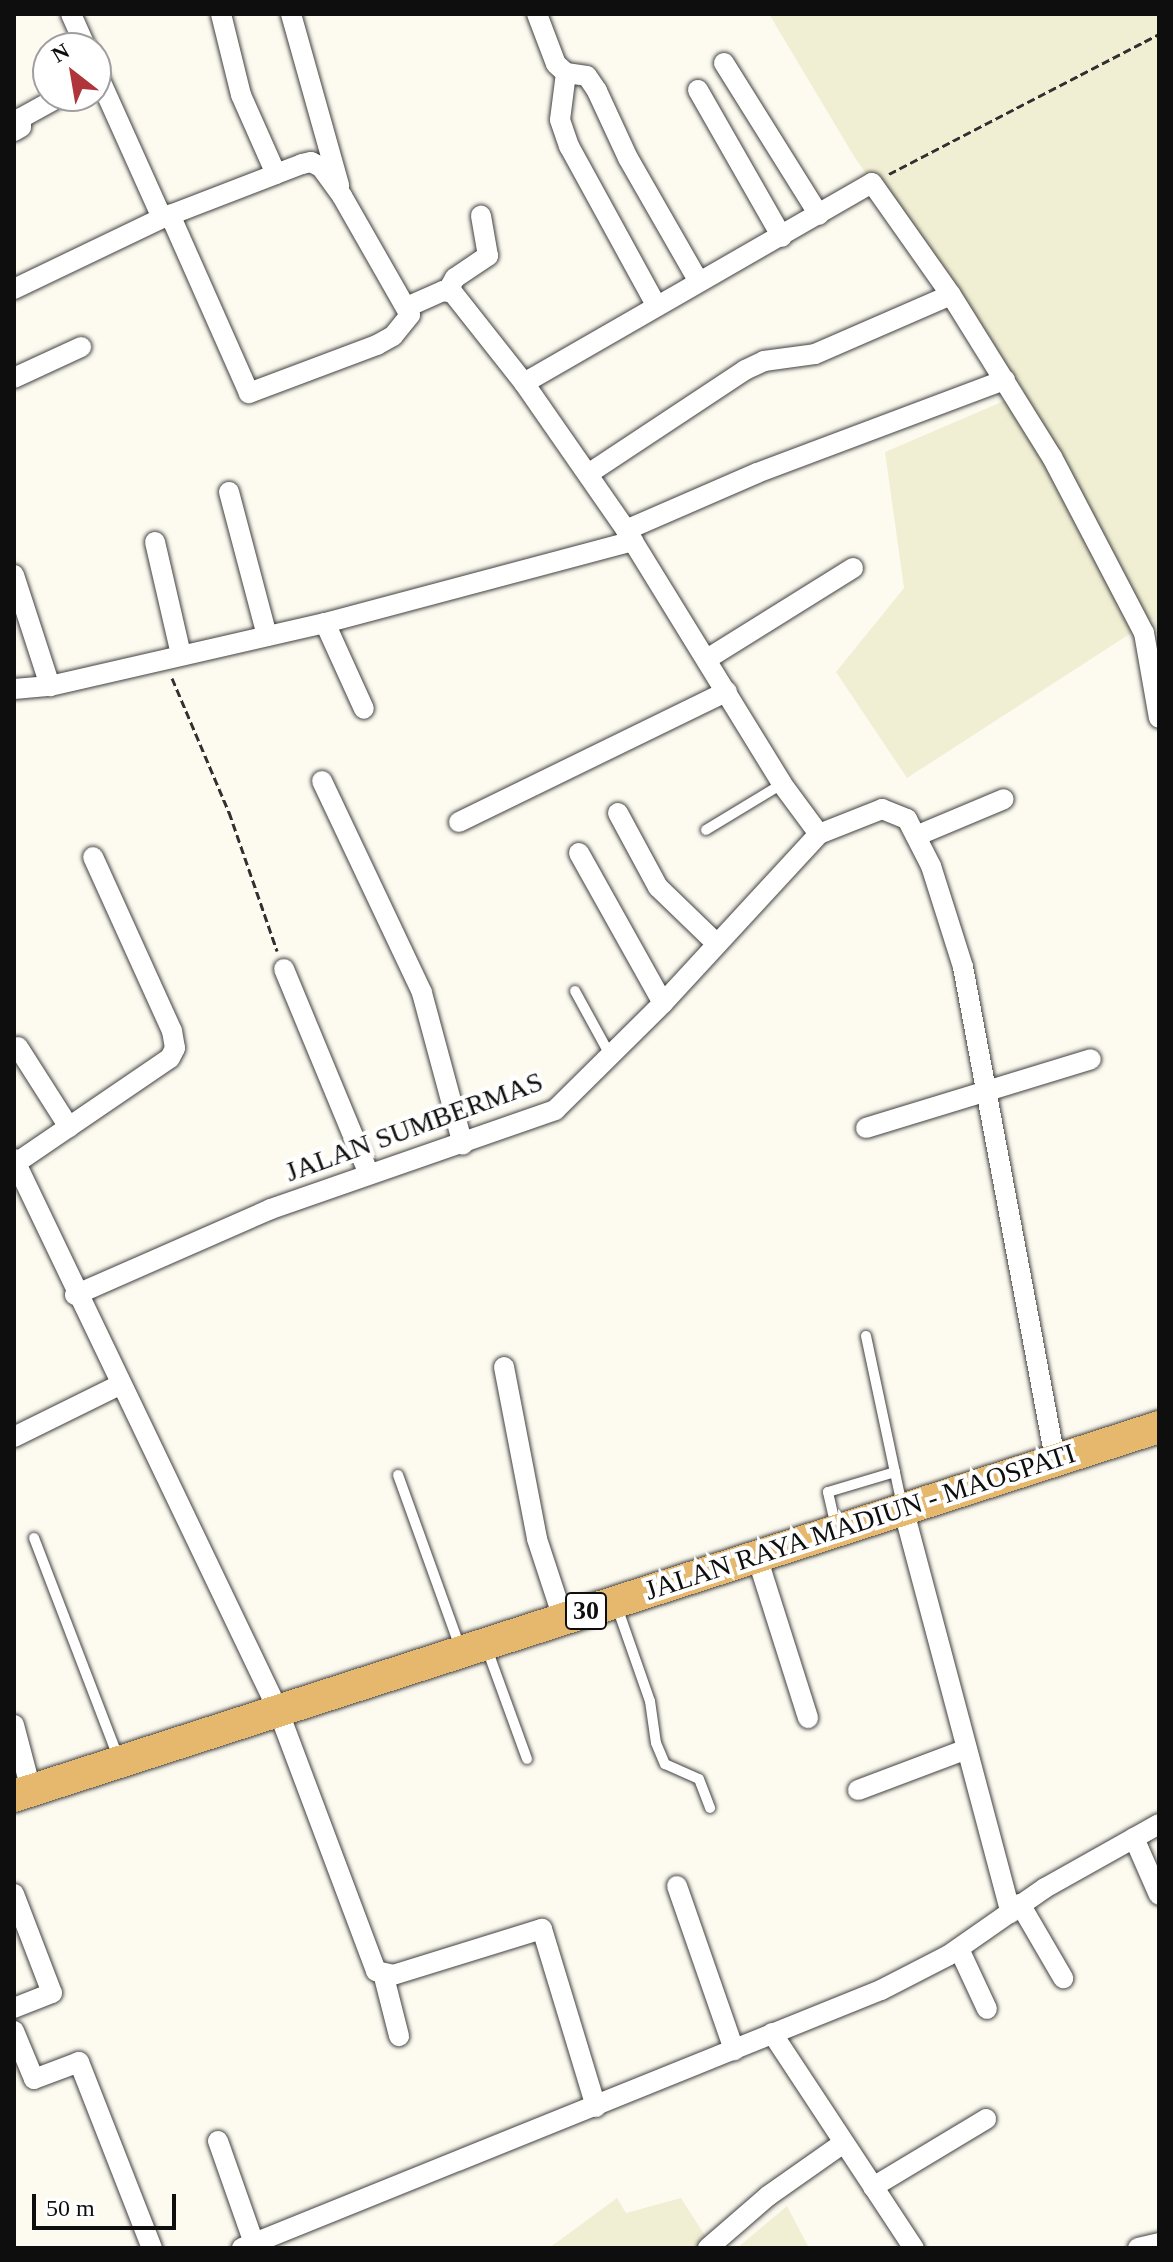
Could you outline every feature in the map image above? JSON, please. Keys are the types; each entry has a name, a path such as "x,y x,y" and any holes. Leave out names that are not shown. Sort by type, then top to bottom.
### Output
{"highway":[{"name":"JALAN RAYA MADIUN - MAOSPATI","path":"22,1793 757,1557 1055,1457 1159,1427"}],"street":[{"path":"221,14 241,95 276,174"},
{"path":"291,14 342,196"},
{"path":"537,14 556,64 566,73 587,76 597,91 628,158 698,280"},
{"path":"724,63 819,215"},
{"path":"566,73 560,120 569,146 656,305"},
{"path":"698,90 782,237"},
{"path":"14,289 166,216 311,162 321,167 342,196 410,315 401,328 377,345 249,393 166,216 112,105"},
{"path":"14,131 21,127 21,118 32,112"},
{"path":"524,383 698,280 782,237 872,183 951,295 1005,380 1144,633 1159,718"},
{"path":"407,307 448,290 455,278 488,256 481,216"},
{"path":"448,290 524,383 588,474 707,659 782,784 819,834 882,809 907,819 916,836 931,866 963,967 990,1092 1055,1457"},
{"path":"588,474 745,370 764,361 815,354 951,295"},
{"path":"14,378 81,347"},
{"path":"14,689 50,686 325,623 630,536 757,473 1005,380"},
{"path":"229,492 267,636"},
{"path":"155,542 173,656"},
{"path":"707,659 853,568"},
{"path":"14,575 50,686"},
{"path":"325,623 364,709"},
{"path":"459,822 727,691"},
{"path":"322,781 422,993 463,1145"},
{"path":"916,836 1004,799"},
{"path":"618,813 658,887 717,944"},
{"name":"JALAN SUMBERMAS","path":"75,1295 271,1209 463,1145 555,1110 609,1053 663,1003 819,834"},
{"path":"579,853 663,1003"},
{"path":"93,857 172,1031 175,1048 170,1058 15,1161 75,1295 278,1710 372,1963 384,1977 399,2036"},
{"path":"284,969 369,1174"},
{"path":"18,1047 69,1127"},
{"path":"866,1128 1091,1059"},
{"path":"504,1367 537,1539 563,1618"},
{"path":"14,1437 119,1385"},
{"path":"903,1508 967,1749 1015,1909 1063,1978"},
{"path":"757,1557 808,1718"},
{"path":"14,1725 22,1793"},
{"path":"858,1790 967,1749"},
{"path":"218,2141 261,2244 881,1990 959,1949 1015,1909 1159,1824"},
{"path":"1134,1838 1159,1895"},
{"path":"677,1886 734,2050"},
{"path":"14,1894 52,1993 14,2008"},
{"path":"384,1977 542,1929 596,2107"},
{"path":"959,1949 987,2009"},
{"path":"14,2031 34,2079 79,2062 152,2248"},
{"path":"772,2033 842,2144 914,2248"},
{"path":"873,2187 986,2119"},
{"path":"708,2248 768,2196 842,2144"},
{"path":"1138,2248 1159,2243"}],"lane":[{"path":"706,830 782,784"},
{"path":"575,991 609,1053"},
{"path":"866,1336 903,1508"},
{"path":"837,1530 828,1492 895,1472"},
{"path":"398,1475 473,1647 527,1759"},
{"path":"34,1538 120,1762"},
{"path":"615,1602 637,1655 656,1743 665,1764 699,1779 710,1808"}],"path":[{"path":"872,183 1159,34"},
{"path":"173,656 284,969"}],"shaded area":[{"path":"769,14 1159,14 1159,638 1153,619 907,778 836,672 904,588 885,452 1025,392 855,158"},
{"path":"617,2198 626,2213 681,2198 713,2248 549,2248"},
{"path":"787,2206 809,2248 737,2248"}]}
